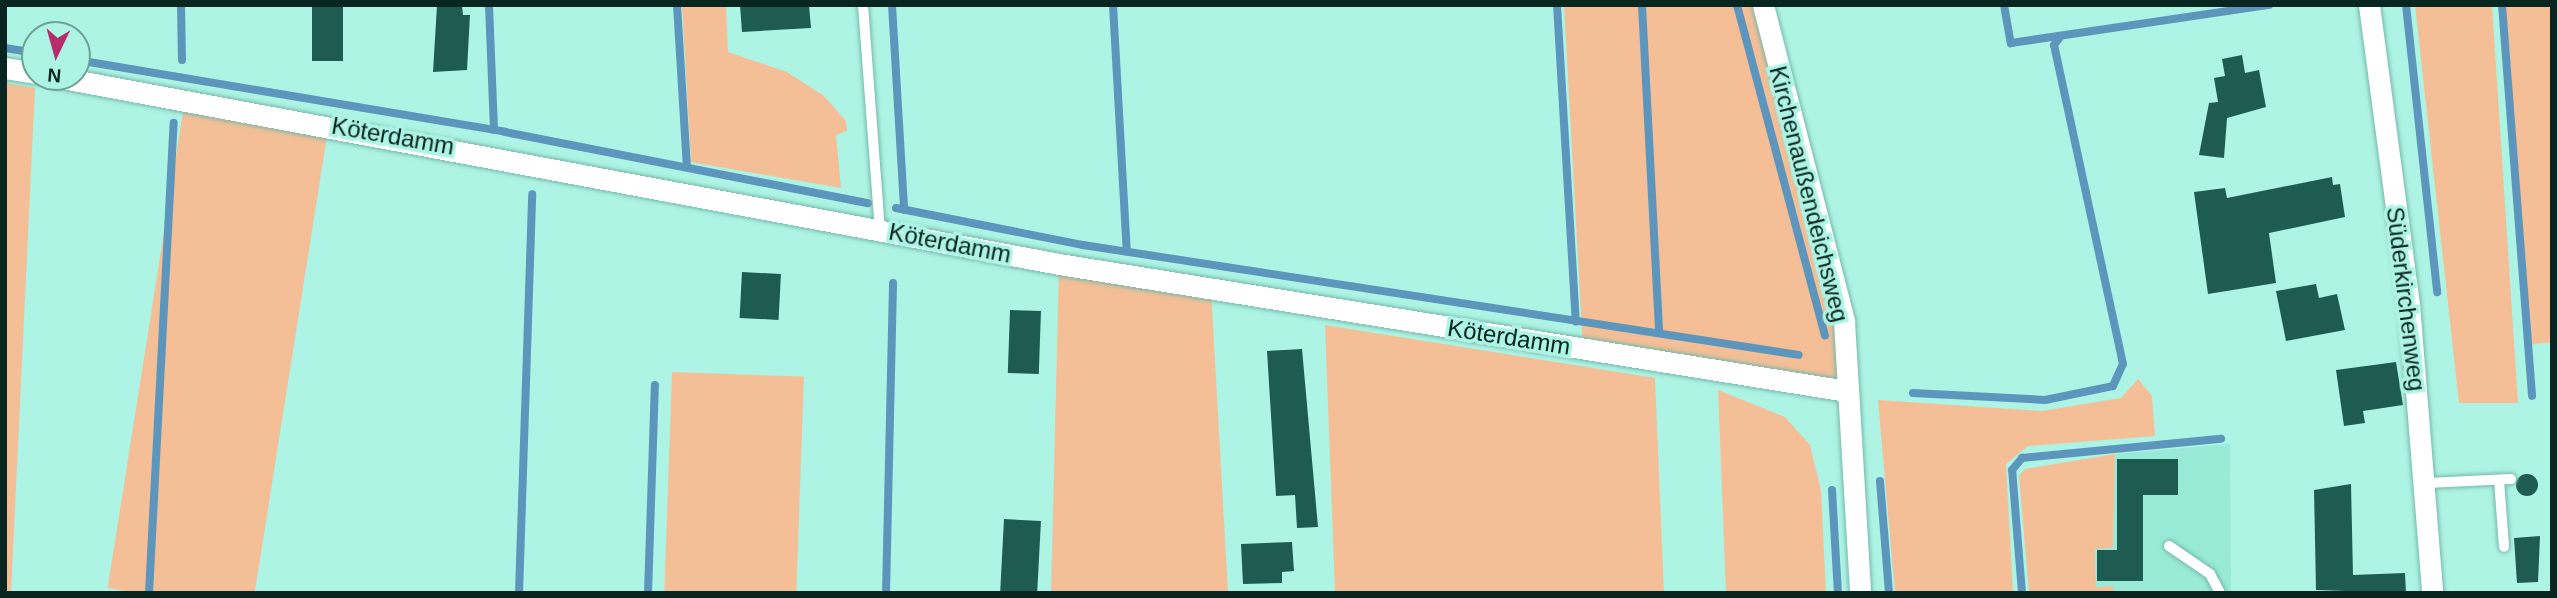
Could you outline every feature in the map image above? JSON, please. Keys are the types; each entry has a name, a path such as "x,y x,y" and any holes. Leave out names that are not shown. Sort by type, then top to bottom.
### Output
{"street":[{"name":"Kirchenaußendeichsweg","path":"1763,5 1844,321 1860,593"},
{"name":"Süderkirchenweg","path":"2369,5 2427,484 2432,593"},
{"name":"Köterdamm","path":"91,83 880,229 1847,391"}],"lane":[{"path":"863,5 880,229"},
{"path":"2427,484 2505,479 2504,547"},
{"path":"2169,546 2210,574 2220,593"}],"shaded area":[{"path":"682,5 726,5 728,52 787,72 824,96 846,121 847,131 836,135 841,188 691,162"},
{"path":"1564,5 1763,5 1844,321 1847,391 1583,349"},
{"path":"2415,5 2492,5 2518,403 2459,403"},
{"path":"2503,5 2552,5 2552,342 2528,345"},
{"path":"5,83 21,86 21,91 35,91 11,593 5,593"},
{"path":"183,112 327,135 255,593 139,593 108,588"},
{"path":"1059,264 1211,289 1228,593 1051,593"},
{"path":"1325,325 1655,378 1664,593 1335,593"},
{"path":"672,372 804,377 796,593 664,593"},
{"path":"2138,379 2152,396 2155,436 2028,446 2006,464 2013,593 1895,593 1878,400 2042,411 2121,398"},
{"path":"1718,390 1785,417 1810,445 1821,490 1826,593 1726,593"},
{"path":"2230,444 2231,593 2114,593 2113,586 2096,587 2095,549 2113,548 2115,454"},
{"path":"2115,454 2113,548 2095,549 2096,587 2113,586 2114,593 2029,593 2019,476 2025,469"}],"building":[{"path":"312,5 343,5 343,61 312,61"},
{"path":"437,5 462,5 463,15 470,15 467,70 433,72"},
{"path":"740,5 809,5 811,28 742,32"},
{"path":"2242,55 2245,73 2259,70 2266,107 2227,118 2224,158 2199,155 2209,103 2218,102 2214,78 2225,76 2222,59"},
{"path":"2332,177 2333,185 2340,184 2345,217 2269,233 2276,283 2208,294 2194,192 2225,188 2227,198"},
{"path":"742,272 781,274 779,320 740,318"},
{"path":"2316,284 2319,298 2337,294 2345,330 2286,341 2276,291"},
{"path":"1010,310 1041,311 1039,374 1008,373"},
{"path":"1302,349 1318,527 1297,528 1295,495 1276,496 1267,351"},
{"path":"2396,362 2403,405 2363,411 2365,423 2344,426 2336,370"},
{"path":"2117,459 2178,459 2178,495 2143,495 2143,581 2097,581 2097,550 2117,550"},
{"path":"2523,474 2531,474 2538,481 2538,489 2531,496 2523,496 2516,489 2516,481"},
{"path":"2351,484 2353,575 2405,573 2406,593 2316,590 2314,490"},
{"path":"1004,519 1041,521 1037,593 1000,593"},
{"path":"2540,536 2538,582 2517,583 2514,538"},
{"path":"1292,542 1294,571 1282,572 1282,583 1243,584 1241,544"}],"waterway":[{"path":"181,5 182,60"},
{"path":"489,5 494,130"},
{"path":"677,5 687,167"},
{"path":"892,5 904,210"},
{"path":"1113,5 1127,252"},
{"path":"1557,5 1576,321"},
{"path":"1642,5 1659,332"},
{"path":"1737,5 1825,335"},
{"path":"2004,5 2011,43 2269,5"},
{"path":"2406,5 2437,292"},
{"path":"2502,5 2532,396"},
{"path":"1913,393 2045,400 2113,386 2123,364 2054,45 2061,36"},
{"path":"5,48 21,51"},
{"path":"91,62 505,132 868,203"},
{"path":"149,593 174,123"},
{"path":"519,593 532,194"},
{"path":"896,208 1083,245 1799,355"},
{"path":"886,593 893,283"},
{"path":"648,593 655,385"},
{"path":"2022,593 2012,470 2022,458 2221,439"},
{"path":"1880,481 1889,593"},
{"path":"1832,490 1838,593"}]}
